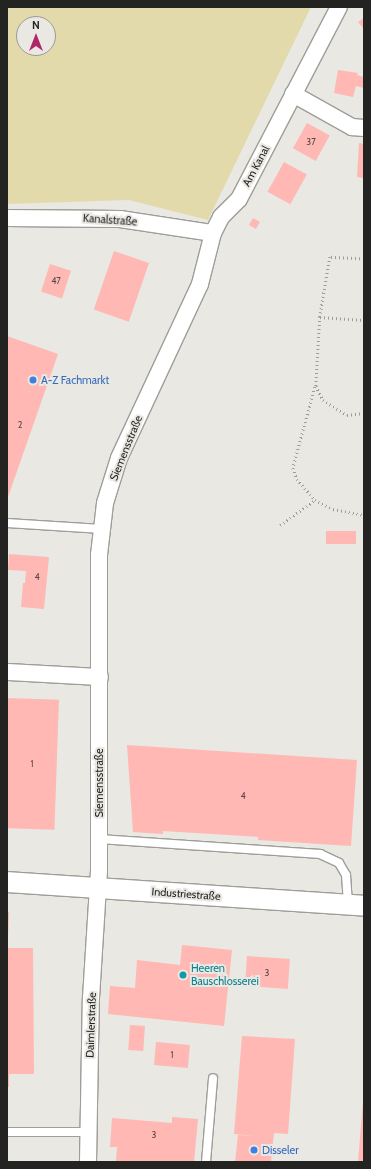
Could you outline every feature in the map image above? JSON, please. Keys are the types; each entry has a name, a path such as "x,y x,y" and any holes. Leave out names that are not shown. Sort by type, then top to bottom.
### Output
{"street":[{"name":"Am Kanal","path":"213,233 221,217 239,199 339,7"},
{"path":"293,94 352,127 364,128"},
{"name":"Kanalstraße","path":"7,218 120,219 213,233"},
{"name":"Siemensstraße","path":"98,888 100,677 99,555 105,503 119,458 200,284 213,233"},
{"path":"7,672 100,677"},
{"name":"Industriestraße","path":"7,882 356,906"},
{"name":"Daimlerstraße","path":"88,1162 91,998 98,888"}],"lane":[{"path":"7,523 102,529"},
{"path":"99,839 320,854 339,862 346,875 356,906"},
{"path":"206,1162 213,1078"},
{"path":"7,1132 88,1132"}],"path":[{"path":"364,259 330,257 320,318 316,386 293,468 297,479 314,500 334,509 364,515"},
{"path":"320,318 364,320"},
{"path":"316,386 324,400 347,415 364,413"},
{"path":"280,525 314,500"}],"shaded area":[{"path":"7,7 311,7 208,220 129,200 7,204"}],"building":[{"path":"364,18 364,29 358,22"},
{"path":"338,70 358,73 357,75 364,77 364,88 356,86 353,97 334,93"},
{"path":"307,123 330,136 316,161 293,148"},
{"path":"359,143 364,144 364,178 357,177"},
{"path":"284,162 307,175 290,204 268,192"},
{"path":"253,218 260,222 256,229 249,225"},
{"path":"114,251 149,263 129,322 94,310"},
{"path":"50,264 71,271 62,298 41,292"},
{"path":"7,336 58,354 8,497 7,497"},
{"path":"326,531 356,531 356,544 326,544"},
{"path":"9,554 49,557 44,609 21,607 23,583 25,583 26,571 8,570"},
{"path":"7,698 59,700 54,830 7,828"},
{"path":"127,745 357,760 351,846 258,840 258,837 163,831 163,834 133,832"},
{"path":"7,912 9,912 8,940 7,940"},
{"name":"Heeren Bauschlosserei","path":"182,945 232,950 224,1026 108,1014 110,986 135,988 137,960 180,965"},
{"path":"7,948 33,948 34,1074 9,1074 9,1087 7,1087"},
{"path":"247,956 290,959 288,989 245,986"},
{"path":"130,1025 145,1026 143,1051 128,1050"},
{"path":"242,1036 295,1039 288,1134 274,1133 271,1162 235,1162 238,1135 255,1136 234,1134"},
{"path":"156,1042 190,1045 188,1068 154,1065"},
{"path":"363,1102 364,1162 358,1162"},
{"path":"172,1117 198,1119 194,1162 116,1162 117,1147 110,1147 112,1118 172,1123"}],"place":[{"name":"A-Z Fachmarkt","path":"33,380"},
{"name":"Heeren Bauschlosserei","path":"183,975"},
{"name":"Disseler","path":"254,1150"}]}
